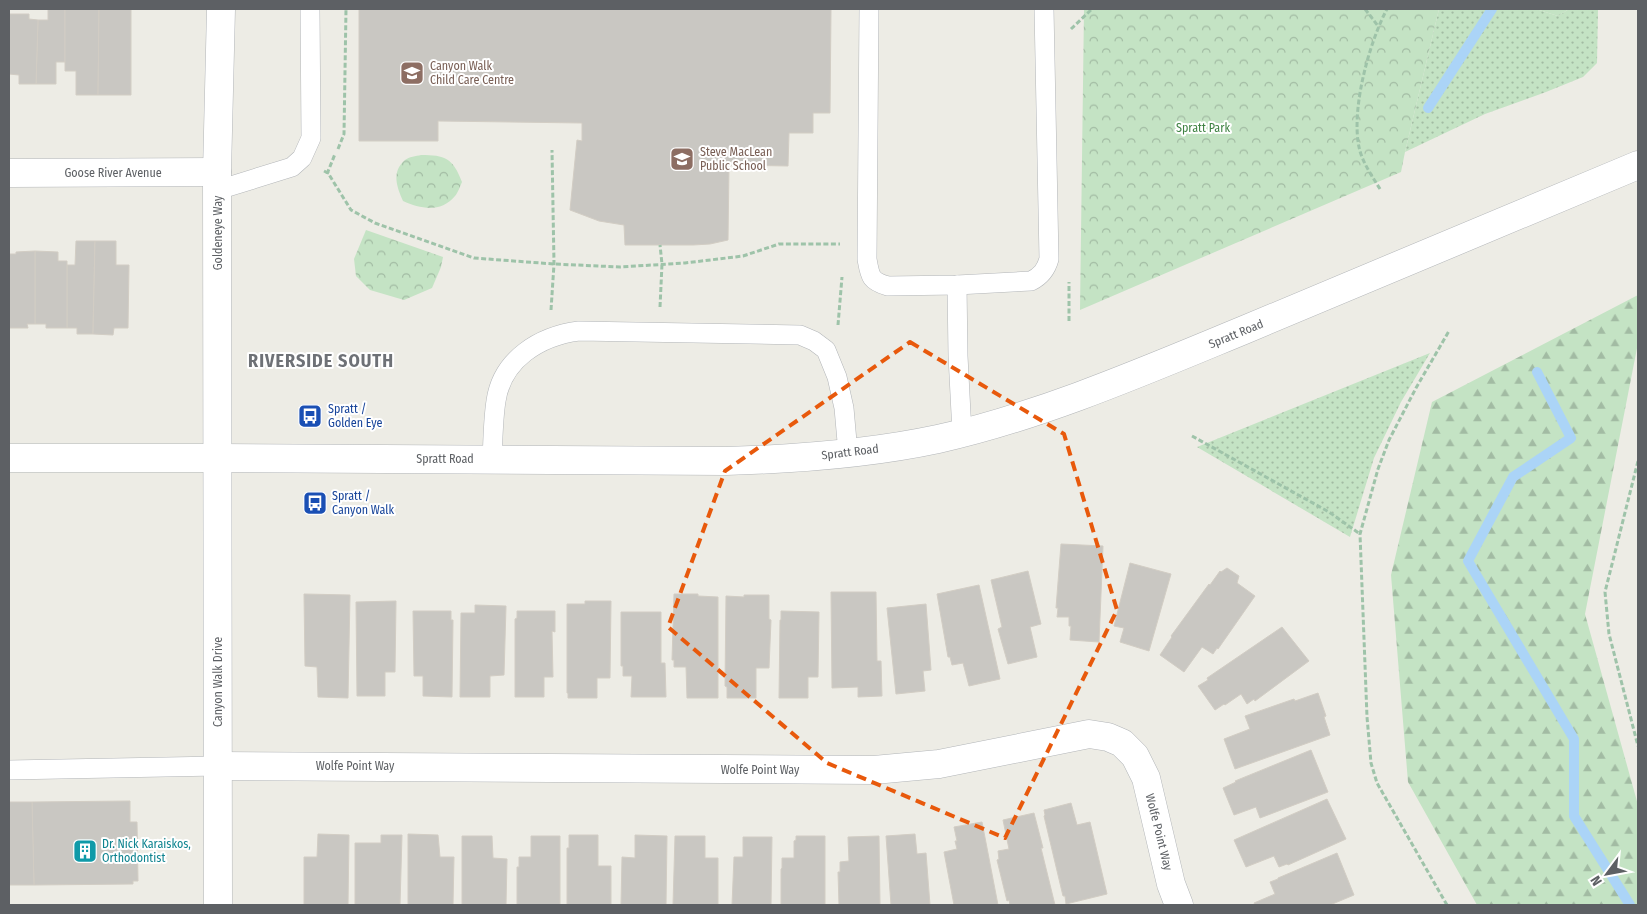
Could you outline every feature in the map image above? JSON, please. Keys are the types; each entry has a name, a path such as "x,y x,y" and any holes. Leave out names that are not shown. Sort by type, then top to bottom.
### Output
{"street":[{"name":"Goldeneye Way","path":"218,458 218,181 221,9"},
{"name":"Spratt Road","path":"9,458 726,461 791,459 892,447 962,433 1028,413 1133,375 1397,267 1638,165"},
{"name":"Goose River Avenue","path":"9,173 218,181"},
{"name":"Canyon Walk Drive","path":"218,458 218,905"},
{"name":"Wolfe Point Way","path":"218,766 874,770 939,764 1090,734 1108,737 1122,743 1135,756 1146,778 1171,884 1179,905"}],"lane":[{"path":"218,181 292,167 302,158 311,138 310,9"},
{"path":"869,9 866,259 872,278 877,283 888,286 1031,281 1038,278 1047,266 1049,259 1044,9"},
{"path":"956,285 962,433"},
{"path":"492,460 496,400 508,372 522,354 532,346 564,333 579,332 800,335 814,341 826,350 837,377 844,408 848,453"},
{"path":"9,770 218,766"}],"path":[{"path":"344,100 346,9"},
{"path":"1365,9 1378,26"},
{"path":"1380,189 1359,148 1356,115 1370,52 1378,26 1387,9"},
{"path":"549,338 554,264 552,150"},
{"path":"302,158 328,173 351,210 375,222 474,258 620,267 685,263 743,256 779,244 866,244"},
{"path":"658,333 662,264 660,245"},
{"path":"1447,905 1377,783 1371,763 1367,717 1360,534 1378,470 1389,440 1449,331"},
{"path":"1192,436 1329,512 1360,534"},
{"path":"1638,461 1605,592 1609,634 1638,746"}],"highlighted area":[{"path":"910,342 1064,434 1117,610 1005,838 827,763 668,627 725,471"}],"green space":[{"name":"Spratt Park","path":"1084,9 1439,9 1401,172 1080,310"},
{"path":"1439,9 1536,9 1558,16 1569,9 1598,9 1597,63 1583,77 1485,114 1405,152"},
{"path":"1536,9 1569,9 1558,16"},
{"path":"421,155 442,157 451,163 459,174 462,182 458,191 444,205 431,208 403,201 397,185 398,170 407,159"},
{"path":"366,230 443,257 432,288 404,300 370,290 356,276 354,259"},
{"path":"1638,295 1638,343 1585,614 1638,805 1638,905 1477,905 1408,782 1391,575 1432,402"},
{"path":"1430,353 1401,402 1374,458 1350,537 1197,447"}],"building":[{"path":"48,9 65,9 65,62 56,62 56,84 36,84 38,20 48,20"},
{"path":"65,9 99,9 98,95 76,95 76,71 65,71"},
{"path":"99,9 131,9 131,95 98,95"},
{"path":"359,9 831,9 830,113 813,113 813,133 789,133 788,166 729,165 728,240 693,245 625,245 624,225 599,221 570,210 577,140 582,141 582,123 438,121 438,141 359,141"},
{"path":"9,14 29,14 29,19 38,20 36,84 19,84 19,75 9,74"},
{"path":"76,241 95,241 93,334 77,334 77,328 67,328 67,265 75,265"},
{"path":"95,241 116,241 116,265 129,265 128,328 114,328 113,335 93,334"},
{"path":"35,251 58,252 58,261 67,261 67,328 46,328 46,324 35,324"},
{"path":"35,251 35,324 27,324 28,328 9,328 9,254"},
{"path":"1061,544 1103,546 1099,642 1070,640 1071,626 1069,626 1069,617 1057,617"},
{"path":"1130,563 1171,574 1149,651 1120,642 1124,628 1114,626"},
{"path":"1227,568 1239,576 1237,583 1255,596 1218,649 1213,654 1202,647 1184,672 1160,655 1171,636 1209,584 1220,571"},
{"path":"1028,571 1041,624 1030,627 1037,657 1008,664 998,629 1002,627 991,580"},
{"path":"979,585 1000,679 969,686 963,663 952,665 950,657 948,657 937,594"},
{"path":"831,592 876,592 877,661 881,661 882,696 858,697 858,687 832,688"},
{"path":"304,594 350,595 348,698 318,697 317,667 305,666"},
{"path":"674,594 698,594 698,596 718,597 718,698 687,698 686,667 674,667 674,660 672,660"},
{"path":"744,595 769,595 769,619 771,620 769,668 756,668 756,698 727,698 727,687 725,686 726,596 744,597"},
{"path":"396,601 395,672 385,672 385,696 357,696 356,602"},
{"path":"585,601 611,601 610,678 597,678 597,698 568,698 567,604 585,604"},
{"path":"926,604 931,670 923,671 925,691 896,694 887,608"},
{"path":"475,605 506,606 504,675 490,676 490,697 460,697 461,613 475,613"},
{"path":"413,611 451,611 451,620 453,620 452,697 423,696 423,676 414,676"},
{"path":"517,611 555,611 555,632 552,631 553,677 544,677 544,697 515,697 515,619 517,618"},
{"path":"781,611 819,612 818,677 808,677 808,698 779,698"},
{"path":"621,612 661,612 661,663 665,663 666,697 631,697 632,676 623,676 623,666 621,666"},
{"path":"1282,627 1309,661 1255,701 1254,699 1247,704 1241,694 1215,710 1198,686"},
{"path":"1318,693 1330,735 1235,769 1224,739 1250,729 1245,716"},
{"path":"1311,750 1328,792 1260,818 1256,807 1234,815 1223,788 1235,781"},
{"path":"1327,799 1346,839 1288,865 1279,867 1274,856 1246,867 1234,840"},
{"name":"Dr. Nick Karaiskos, Orthodontist","path":"130,801 130,822 137,822 138,881 133,881 133,884 34,885 32,802"},
{"path":"9,802 32,802 34,885 9,885"},
{"path":"1071,803 1077,825 1090,822 1107,894 1066,904 1044,810"},
{"path":"1034,813 1055,905 1010,905 1009,900 1007,901 997,860 999,859 998,851 1009,849 1003,820"},
{"path":"982,822 998,905 954,905 944,852 957,849 954,827"},
{"path":"318,834 349,835 348,905 304,905 304,857 317,857"},
{"path":"408,834 438,835 440,857 454,857 453,905 408,905"},
{"path":"915,834 917,854 926,853 930,905 891,905 886,836"},
{"path":"381,835 402,835 400,905 355,905 355,843 381,843"},
{"path":"569,835 598,835 598,866 611,866 611,905 567,905 567,848 569,848"},
{"path":"635,835 667,836 666,905 621,905 622,857 635,858"},
{"path":"462,836 492,836 493,858 507,859 506,905 462,905"},
{"path":"531,836 560,836 560,905 517,905 517,867 519,867 519,857 531,857"},
{"path":"675,836 705,836 705,858 718,858 718,905 673,905"},
{"path":"796,836 825,836 825,905 781,905 782,858 794,858 794,841"},
{"path":"879,836 880,905 839,905 838,872 840,872 840,862 849,861 848,837"},
{"path":"743,837 772,837 771,905 732,905 734,857 743,857"},
{"path":"1337,853 1354,895 1330,905 1255,905 1254,903 1275,894 1270,882"}],"waterway":[{"path":"1428,108 1492,9"},
{"path":"1537,372 1571,438 1513,477 1468,561 1574,739 1574,816 1630,905"}],"place":[{"name":"Canyon Walk Child Care Centre","path":"412,73"},
{"name":"Steve MacLean Public School","path":"682,159"},
{"name":"Spratt / Golden Eye","path":"310,416"},
{"name":"Spratt / Canyon Walk","path":"315,503"},
{"name":"Dr. Nick Karaiskos, Orthodontist","path":"85,851"}],"district":[{"name":"RIVERSIDE SOUTH","path":"321,361"}]}
